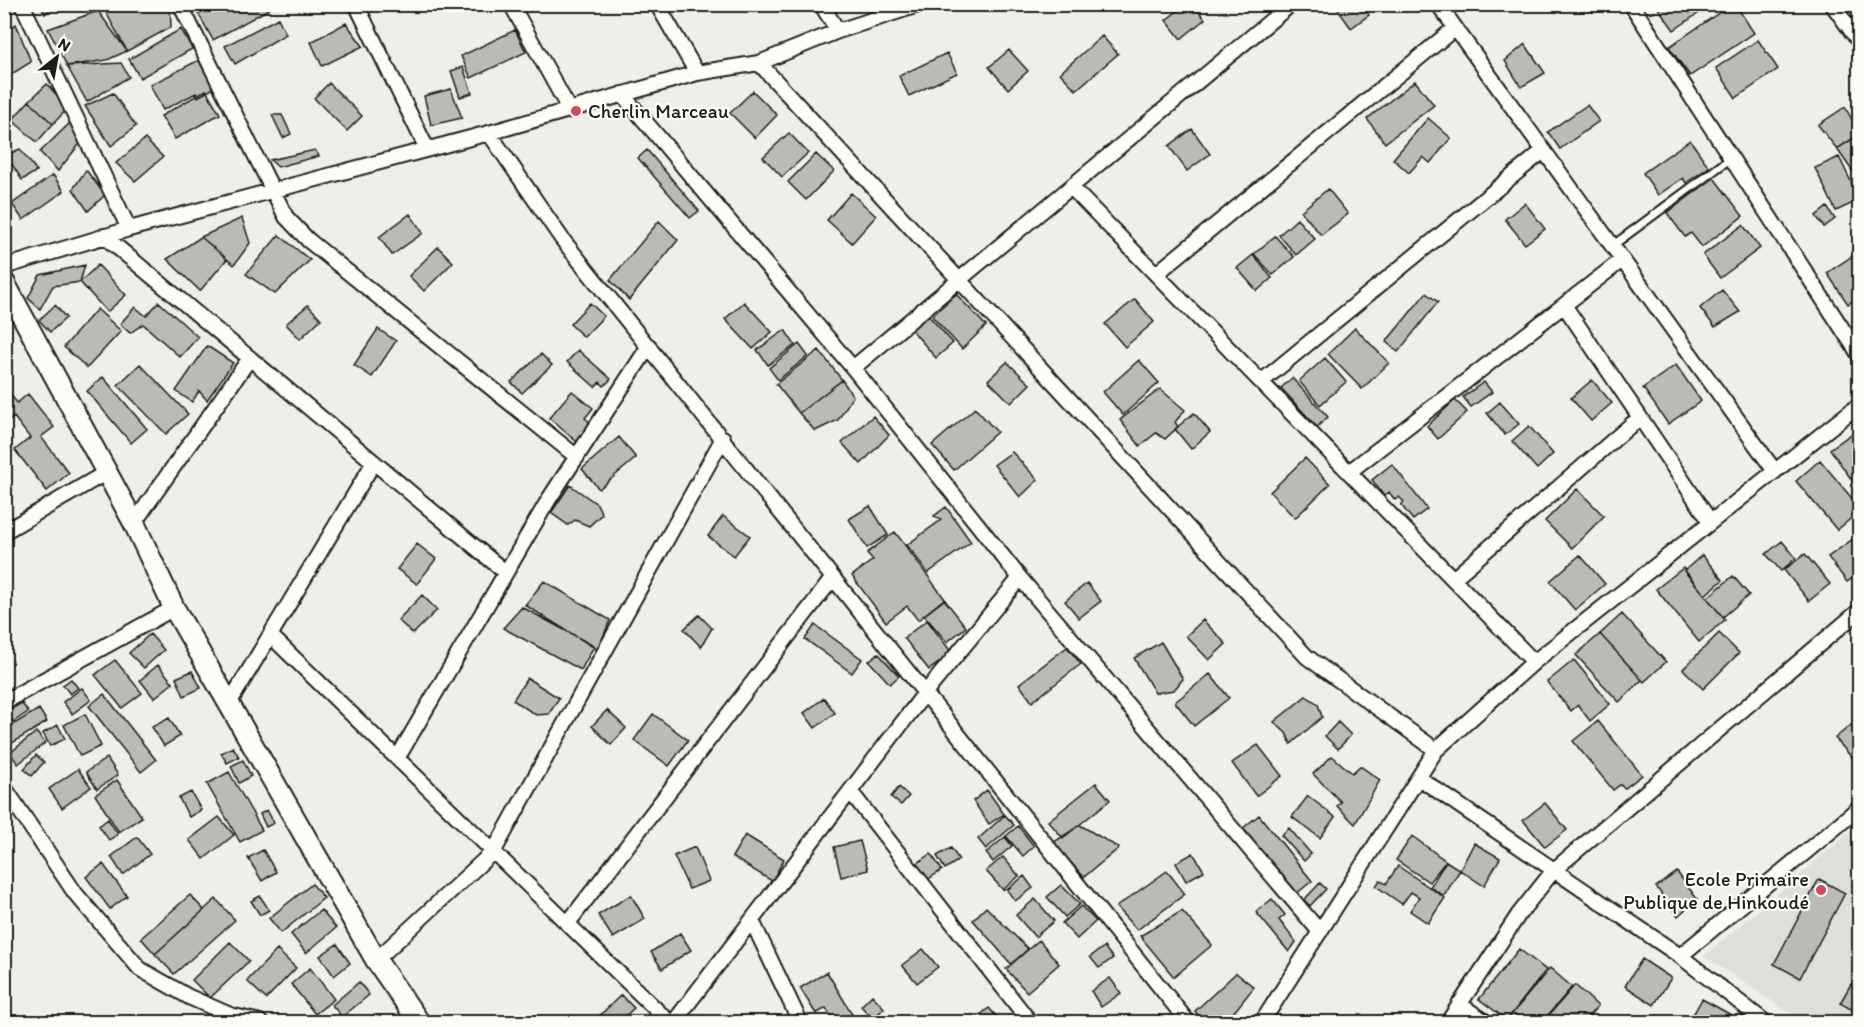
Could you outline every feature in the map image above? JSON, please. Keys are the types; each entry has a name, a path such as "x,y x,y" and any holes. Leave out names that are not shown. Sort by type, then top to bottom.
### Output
{"street":[{"path":"22,4 129,228"},
{"path":"180,4 286,218 308,240 577,457"},
{"path":"356,4 427,149"},
{"path":"511,4 569,110"},
{"path":"657,4 697,73"},
{"path":"821,4 838,31"},
{"path":"4,267 129,228 489,133 697,73 759,63 838,31 921,4"},
{"path":"853,368 1291,4"},
{"path":"1438,4 1774,470"},
{"path":"1631,4 1860,356"},
{"path":"1832,4 1860,43"},
{"path":"1156,274 1455,28"},
{"path":"759,63 1307,657 1436,750"},
{"path":"622,94 853,368 1020,578 1104,674 1320,932"},
{"path":"489,133 562,239 650,346 832,579 1188,1023"},
{"path":"1261,382 1543,151"},
{"path":"1071,187 1534,662"},
{"path":"104,236 505,572"},
{"path":"1349,472 1622,260"},
{"path":"5,287 107,472 174,608 376,960 418,1023"},
{"path":"1564,304 1710,521"},
{"path":"398,757 505,572 650,346"},
{"path":"134,524 250,358"},
{"path":"1262,1023 1436,750 1534,662 1860,404"},
{"path":"1453,579 1639,418"},
{"path":"376,960 494,851 723,438"},
{"path":"230,702 374,462"},
{"path":"4,532 107,472"},
{"path":"674,1023 753,923 925,693 1020,578"},
{"path":"568,923 832,579"},
{"path":"4,702 174,608"},
{"path":"1448,1023 1519,914 1554,870 1860,610"},
{"path":"270,635 669,1023"},
{"path":"1419,778 1680,956 1765,1023"},
{"path":"4,787 75,893 140,969 189,997 230,1015 260,1023"},
{"path":"850,791 1030,1023"},
{"path":"1680,956 1860,807"},
{"path":"753,923 800,1023"},
{"path":"1459,1004 1486,1023"}],"lane":[{"path":"1612,246 1731,158"}],"shaded area":[{"name":"Ecole Primaire Publique de Hinkoudé","path":"1859,825 1859,1022 1803,1022 1704,956"}],"building":[{"path":"40,4 56,4 45,14"},
{"path":"108,4 170,4 171,27 127,51 103,7"},
{"path":"193,4 278,4 213,40"},
{"path":"392,4 409,4 397,12"},
{"path":"1186,4 1193,4 1205,19 1181,39 1166,20"},
{"path":"1334,4 1361,4 1369,15 1351,28"},
{"path":"1663,4 1712,4 1674,30 1658,8"},
{"path":"1735,4 1754,33 1690,76 1669,47"},
{"path":"4,5 12,12 4,26"},
{"path":"98,11 127,51 107,60 67,66 48,29"},
{"path":"278,18 286,34 235,64 225,46"},
{"path":"346,23 363,46 322,66 311,42"},
{"path":"16,24 31,62 4,79 4,33"},
{"path":"181,29 192,49 140,78 129,59"},
{"path":"515,30 526,52 471,78 461,56"},
{"path":"1102,36 1118,54 1076,90 1060,73"},
{"path":"1758,40 1778,69 1736,98 1716,68"},
{"path":"1525,44 1545,73 1521,87 1505,61"},
{"path":"1009,50 1028,71 1008,89 989,67"},
{"path":"947,53 957,73 909,96 899,76"},
{"path":"199,60 214,88 198,97 196,93 163,110 150,85"},
{"path":"121,63 129,77 87,102 67,66"},
{"path":"463,67 472,93 460,97 451,71"},
{"path":"1415,81 1434,105 1385,143 1367,119"},
{"path":"329,83 362,116 347,131 314,98"},
{"path":"47,84 68,108 53,124 29,101"},
{"path":"451,89 462,118 431,125 424,96"},
{"path":"206,90 220,114 175,139 161,116"},
{"path":"753,91 777,115 755,138 730,113"},
{"path":"113,93 136,126 111,146 85,106"},
{"path":"29,101 53,124 37,142 12,120"},
{"path":"1587,105 1599,121 1560,149 1548,132"},
{"path":"1845,107 1860,134 1837,149 1818,125"},
{"path":"272,115 282,115 291,134 283,138"},
{"path":"1428,118 1451,138 1430,163 1423,157 1409,173 1393,159"},
{"path":"73,120 82,141 58,171 40,152"},
{"path":"1192,129 1210,154 1187,171 1169,146"},
{"path":"789,133 808,153 782,177 763,157"},
{"path":"1860,134 1860,182 1837,149"},
{"path":"145,139 163,157 135,181 116,163"},
{"path":"1690,140 1709,167 1686,183 1683,178 1658,195 1643,173"},
{"path":"20,149 37,171 22,180 6,155"},
{"path":"315,150 319,156 278,167 270,160"},
{"path":"647,150 699,211 690,218 638,158"},
{"path":"816,154 834,171 806,200 788,182"},
{"path":"1839,157 1860,200 1836,211 1815,168"},
{"path":"86,170 105,195 88,211 73,189"},
{"path":"53,175 64,191 23,220 12,204"},
{"path":"1714,178 1743,216 1702,247 1691,233 1685,237 1667,213"},
{"path":"1328,189 1348,214 1321,235 1301,211"},
{"path":"851,193 876,216 852,243 827,220"},
{"path":"1525,203 1545,229 1525,244 1505,219"},
{"path":"1827,207 1835,219 1824,227 1816,216"},
{"path":"410,214 423,233 392,255 379,237"},
{"path":"242,218 250,243 234,265 201,237"},
{"path":"1297,219 1315,239 1296,255 1279,235"},
{"path":"659,221 678,240 629,300 610,280"},
{"path":"1743,225 1760,248 1720,278 1703,255"},
{"path":"279,235 310,260 275,294 246,274"},
{"path":"1275,236 1294,257 1273,275 1254,254"},
{"path":"201,237 227,259 200,291 167,259"},
{"path":"438,247 453,262 424,291 409,276"},
{"path":"1860,251 1860,296 1848,304 1827,273"},
{"path":"1253,255 1272,278 1257,291 1237,268"},
{"path":"85,265 80,282 53,286 40,309 28,298 40,275"},
{"path":"98,265 126,295 107,312 80,282"},
{"path":"1722,290 1740,312 1715,327 1700,308"},
{"path":"1426,293 1438,302 1398,352 1386,342"},
{"path":"956,294 986,326 962,349 932,316"},
{"path":"1135,299 1154,322 1125,347 1105,324"},
{"path":"159,302 198,337 180,357 143,324 130,333 120,324 135,307 146,316"},
{"path":"744,302 772,332 753,349 725,319"},
{"path":"590,303 604,316 584,337 570,324"},
{"path":"55,305 66,318 50,332 39,320"},
{"path":"308,305 321,319 300,339 286,324"},
{"path":"97,309 121,331 87,368 64,347"},
{"path":"928,315 953,343 936,358 911,329"},
{"path":"1355,328 1389,363 1362,389 1328,354"},
{"path":"378,329 396,341 372,377 354,365"},
{"path":"785,330 795,345 768,365 757,350"},
{"path":"799,344 808,356 778,380 769,368"},
{"path":"207,346 233,363 207,400 199,391 192,402 176,391"},
{"path":"578,350 611,379 604,386 600,382 595,387 567,362"},
{"path":"819,350 842,380 799,413 776,384"},
{"path":"541,354 552,365 522,393 511,382"},
{"path":"1325,358 1346,382 1320,405 1299,381"},
{"path":"1139,360 1159,383 1123,415 1103,392"},
{"path":"1007,362 1030,384 1011,403 988,380"},
{"path":"140,364 188,414 166,434 118,385"},
{"path":"1676,365 1701,401 1668,424 1643,388"},
{"path":"103,377 147,429 131,443 87,391"},
{"path":"1292,378 1328,417 1317,427 1281,388"},
{"path":"842,380 853,396 838,420 815,431 799,413"},
{"path":"1592,380 1612,403 1591,421 1571,398"},
{"path":"1484,382 1492,392 1471,407 1463,397"},
{"path":"4,386 17,403 28,394 54,427 41,437 69,473 47,491 15,450 30,438 14,417 4,425"},
{"path":"1160,389 1185,410 1175,422 1178,427 1165,439 1156,433 1140,446 1120,420"},
{"path":"572,391 593,408 585,418 592,424 577,442 549,418"},
{"path":"1455,400 1467,412 1438,439 1427,426"},
{"path":"1500,402 1519,424 1505,435 1487,413"},
{"path":"975,408 997,432 954,470 932,445"},
{"path":"1194,413 1210,432 1191,449 1175,429"},
{"path":"873,416 889,435 861,464 842,443"},
{"path":"1529,426 1553,454 1537,469 1512,441"},
{"path":"1860,428 1860,484 1856,486 1830,449"},
{"path":"619,437 636,458 599,489 582,469"},
{"path":"1012,452 1038,480 1020,497 994,465"},
{"path":"1305,458 1330,484 1295,518 1270,492"},
{"path":"1820,460 1860,508 1860,511 1837,530 1796,481"},
{"path":"1392,464 1427,509 1413,520 1401,505 1404,502 1399,497 1395,500 1389,492 1384,496 1372,480"},
{"path":"570,485 597,504 602,514 589,526 575,520 568,525 551,513"},
{"path":"1577,489 1604,516 1572,548 1545,521"},
{"path":"870,506 888,535 867,548 849,519"},
{"path":"946,507 971,542 928,573 907,545 941,520 934,516"},
{"path":"723,516 750,536 734,556 708,536"},
{"path":"895,532 945,599 918,620 907,606 886,622 852,576 873,560 867,553"},
{"path":"1860,534 1860,573 1847,582 1828,557"},
{"path":"1782,541 1796,558 1781,571 1766,554"},
{"path":"417,544 436,559 417,584 397,569"},
{"path":"1805,554 1830,584 1809,601 1784,570"},
{"path":"1580,555 1605,584 1575,610 1550,581"},
{"path":"1702,555 1723,580 1705,595 1684,571"},
{"path":"1683,568 1725,620 1699,642 1656,589"},
{"path":"1733,576 1749,595 1723,617 1707,598"},
{"path":"544,581 610,620 598,650 525,605"},
{"path":"1087,583 1101,601 1079,618 1065,601"},
{"path":"422,595 437,610 413,634 398,620"},
{"path":"944,599 966,627 947,642 924,615"},
{"path":"522,607 594,646 581,670 503,628"},
{"path":"1622,614 1666,662 1644,682 1600,634"},
{"path":"699,615 712,628 701,647 684,629"},
{"path":"927,620 952,653 929,670 904,638"},
{"path":"1203,620 1226,644 1209,660 1186,636"},
{"path":"815,625 862,659 852,673 805,639"},
{"path":"1719,633 1739,653 1703,689 1683,669"},
{"path":"150,634 164,650 144,668 129,653"},
{"path":"1600,634 1642,680 1619,702 1576,655"},
{"path":"1161,642 1183,679 1174,690 1155,693 1134,658"},
{"path":"1067,647 1081,664 1032,702 1019,684"},
{"path":"878,653 899,676 890,684 869,661"},
{"path":"115,660 142,693 122,708 95,675"},
{"path":"1574,660 1610,704 1590,721 1578,705 1571,711 1547,682"},
{"path":"158,665 173,683 154,698 140,680"},
{"path":"192,671 201,688 184,696 176,678"},
{"path":"1210,674 1229,698 1194,726 1175,702"},
{"path":"527,678 559,698 549,714 536,715 513,700"},
{"path":"71,679 78,688 70,694 63,685"},
{"path":"82,688 91,700 72,714 63,702"},
{"path":"104,694 156,760 141,772 89,706"},
{"path":"1306,696 1318,704 1322,717 1291,744 1286,733 1274,722"},
{"path":"824,698 835,713 815,728 804,713"},
{"path":"22,703 28,712 13,722 6,712"},
{"path":"39,709 47,722 4,748 4,730"},
{"path":"607,710 626,728 611,745 592,726"},
{"path":"85,714 101,746 80,756 64,725"},
{"path":"653,714 688,740 669,766 634,740"},
{"path":"169,718 180,736 164,746 152,727"},
{"path":"1860,718 1860,767 1835,738"},
{"path":"1598,721 1642,775 1625,788 1620,785 1613,790 1573,741"},
{"path":"1338,722 1351,735 1338,749 1325,736"},
{"path":"58,725 65,739 50,746 43,733"},
{"path":"36,732 45,743 18,764 10,753"},
{"path":"1258,745 1282,776 1256,796 1232,763"},
{"path":"233,747 239,757 227,763 221,753"},
{"path":"36,755 44,762 32,776 24,769"},
{"path":"1332,756 1352,773 1360,766 1380,780 1355,824 1337,806 1341,802 1313,774"},
{"path":"107,758 118,775 97,789 86,772"},
{"path":"243,760 251,776 239,783 231,766"},
{"path":"78,769 91,787 62,808 49,789"},
{"path":"229,772 262,830 240,842 207,784"},
{"path":"117,780 142,817 119,832 95,795"},
{"path":"1096,783 1110,800 1063,838 1048,821"},
{"path":"899,787 909,796 901,805 891,797"},
{"path":"987,790 1004,814 989,824 973,801"},
{"path":"191,792 201,810 189,817 179,798"},
{"path":"1308,796 1335,817 1320,838 1292,817"},
{"path":"1545,803 1567,830 1545,847 1523,820"},
{"path":"267,810 274,823 266,827 260,814"},
{"path":"1005,815 1014,825 986,849 978,839"},
{"path":"1259,815 1312,881 1296,894 1243,828"},
{"path":"219,817 234,835 204,859 189,840"},
{"path":"108,819 118,834 109,840 99,826"},
{"path":"1080,825 1119,848 1084,877 1053,843"},
{"path":"1018,826 1034,846 1023,856 1006,836"},
{"path":"1289,828 1311,854 1304,861 1281,835"},
{"path":"745,835 784,859 772,881 732,857"},
{"path":"1412,836 1446,861 1429,882 1396,860"},
{"path":"137,837 150,854 123,875 111,857"},
{"path":"1005,837 1012,846 993,862 986,853"},
{"path":"860,841 868,870 841,877 834,847"},
{"path":"1474,843 1500,858 1484,886 1460,870"},
{"path":"695,847 709,881 689,889 674,856"},
{"path":"951,848 959,860 945,869 937,856"},
{"path":"263,850 276,872 262,881 248,858"},
{"path":"1193,853 1204,871 1186,881 1176,863"},
{"path":"931,854 942,870 927,880 916,864"},
{"path":"1003,857 1019,876 1003,890 986,871"},
{"path":"1446,861 1460,870 1444,896 1430,887"},
{"path":"103,864 127,896 110,909 86,877"},
{"path":"1398,866 1445,898 1428,923 1410,911 1419,897 1411,892 1402,904 1376,886 1380,880 1386,884"},
{"path":"1167,871 1185,894 1137,930 1116,907"},
{"path":"1677,872 1697,899 1678,916 1656,887"},
{"path":"1024,876 1033,888 1015,901 1007,890"},
{"path":"1819,879 1845,893 1800,978 1774,964"},
{"path":"1320,883 1326,889 1310,906 1304,900"},
{"path":"312,884 324,898 281,933 269,918"},
{"path":"1061,885 1080,904 1065,917 1047,897"},
{"path":"190,895 204,910 155,954 141,938"},
{"path":"631,895 645,919 613,938 598,915"},
{"path":"260,896 269,910 260,915 251,901"},
{"path":"216,899 235,920 174,974 155,954"},
{"path":"1035,899 1054,921 1035,937 1016,915"},
{"path":"1272,899 1285,915 1279,920 1296,942 1289,952 1256,912"},
{"path":"1081,906 1096,921 1077,939 1062,923"},
{"path":"986,907 1028,949 1011,964 973,920"},
{"path":"321,910 336,928 306,953 291,934"},
{"path":"1182,911 1212,945 1174,977 1140,936"},
{"path":"680,933 691,950 662,969 651,952"},
{"path":"1039,940 1059,964 1027,992 1006,969"},
{"path":"230,942 249,961 210,998 192,980"},
{"path":"337,944 350,963 334,976 320,956"},
{"path":"1104,947 1113,958 1099,968 1090,957"},
{"path":"923,949 938,967 917,983 902,965"},
{"path":"1519,949 1546,970 1507,1020 1479,999"},
{"path":"277,950 296,968 266,999 247,981"},
{"path":"1642,959 1671,978 1654,1005 1625,986"},
{"path":"310,968 334,999 315,1014 291,984"},
{"path":"1550,968 1572,987 1542,1022 1510,1022 1507,1020"},
{"path":"827,972 852,1014 838,1022 834,1022 826,1008 816,1014 800,988"},
{"path":"1236,973 1254,987 1226,1022 1203,1022 1195,1011"},
{"path":"1110,978 1121,993 1101,1007 1091,991"},
{"path":"359,982 369,995 342,1017 332,1005"},
{"path":"1851,984 1860,989 1860,1014 1840,1003"},
{"path":"1575,985 1598,1006 1583,1022 1543,1022"},
{"path":"621,995 634,1008 619,1022 593,1022"},
{"path":"872,995 884,1008 873,1019 861,1006"},
{"path":"1702,999 1744,1022 1689,1022"},
{"path":"989,1008 1001,1022 971,1022"},
{"path":"354,1016 379,1022 352,1022"}],"place":[{"name":"Cherlin Marceau","path":"576,111"},
{"name":"Ecole Primaire Publique de Hinkoudé","path":"1821,890"}]}
